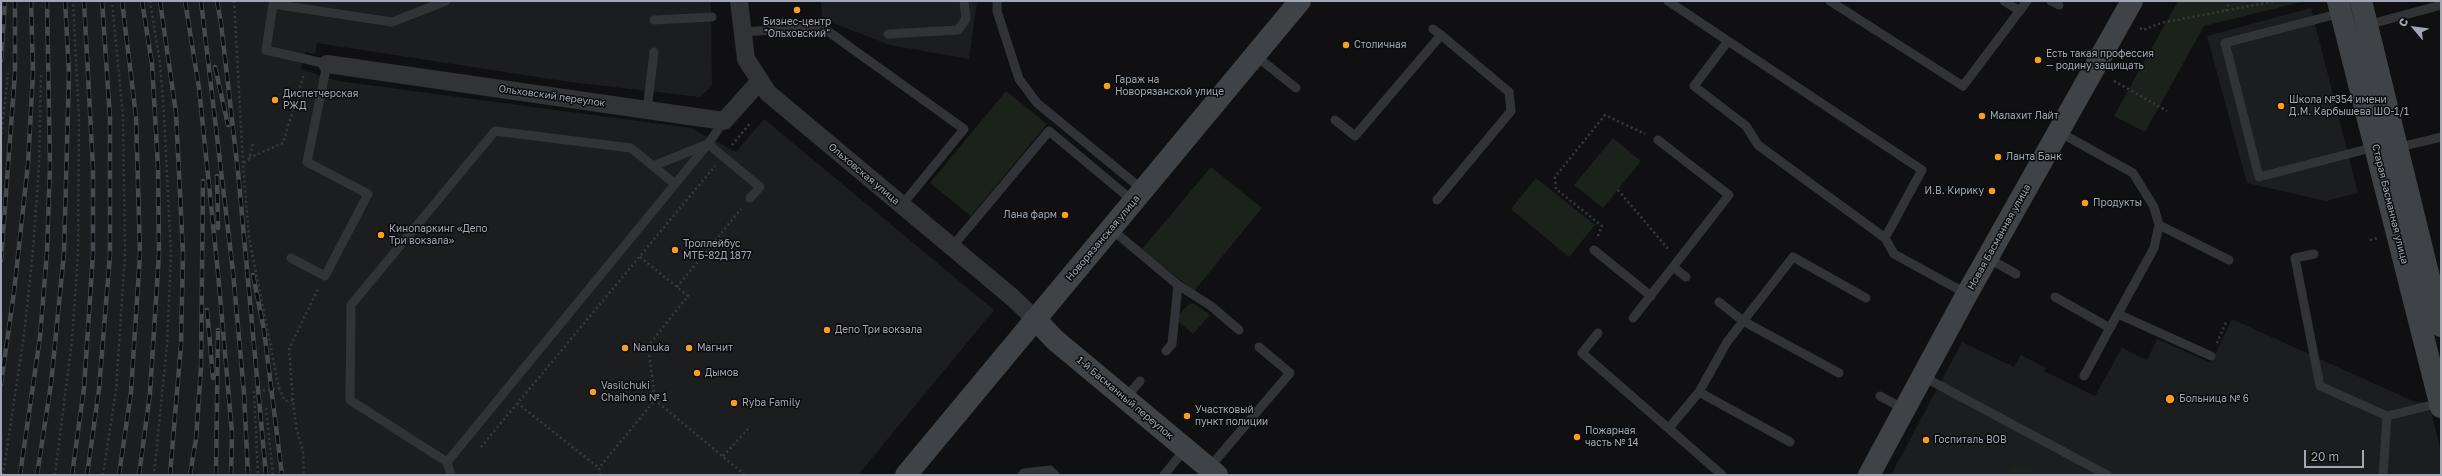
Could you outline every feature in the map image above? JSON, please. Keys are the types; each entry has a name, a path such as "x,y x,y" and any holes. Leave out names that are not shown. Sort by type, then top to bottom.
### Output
{"main road":[{"name":"Новорязанская улица","path":"906,475 1300,1"},
{"name":"Новая Басманная улица","path":"1869,475 1967,294 2132,1"},
{"name":"Старая Басманная улица","path":"2361,1 2367,25 2386,147"},
{"name":"Старая Басманная улица","path":"2339,7 2386,147 2425,269 2441,326"},
{"name":"Старая Басманная улица","path":"2425,269 2440,405"},
{"name":"1-й Басманный переулок","path":"1035,319 1055,340 1213,472"}],"street":[{"name":"Ольховская улица","path":"739,1 741,32 746,59 759,82 778,102 1013,298 1035,319"},
{"name":"Ольховский переулок","path":"327,64 724,121"},
{"path":"724,121 759,82"}],"lane":[{"path":"291,258 325,276 368,194 307,162 327,64 308,61 266,50 273,4 392,22 446,1"},
{"path":"888,34 958,30 966,19 964,1"},
{"path":"997,1 997,11 1019,79 1037,103 1138,195"},
{"path":"1668,1 1922,170 1885,238"},
{"path":"1830,1 1963,86 2027,1"},
{"path":"2004,1 2020,12"},
{"path":"2367,25 2441,5"},
{"path":"2339,7 2225,43 2259,177 2386,147 2441,137"},
{"path":"654,20 712,17"},
{"path":"741,32 822,27 964,129 902,205"},
{"path":"1433,29 1509,92 1511,111 1437,200"},
{"path":"1335,120 1355,136 1441,35"},
{"path":"1728,41 1694,86 1746,126 1758,145 1885,238 1894,254 1967,294"},
{"path":"647,110 654,52"},
{"path":"1255,55 1296,88"},
{"path":"447,462 708,144 724,121"},
{"path":"451,475 447,462 350,400 351,305 495,131 631,148 675,184"},
{"path":"952,247 1048,131 1138,195"},
{"path":"2058,131 2132,173 2154,207 2160,225 2154,248 2084,376"},
{"path":"1633,318 1729,195 1658,140"},
{"path":"708,144 760,186 750,198"},
{"path":"653,166 708,144"},
{"path":"2160,225 2229,260"},
{"path":"1110,228 1178,285 1211,306 1239,330"},
{"path":"1594,250 1651,296"},
{"path":"2314,254 2294,258 2320,386 2387,416 2440,405"},
{"path":"1669,428 1699,392 1727,342 1793,257 1866,298"},
{"path":"1987,258 2016,274"},
{"path":"1676,264 1686,277"},
{"path":"1166,351 1172,344 1178,285"},
{"path":"2055,297 2110,328"},
{"path":"1719,302 1743,321 1839,373"},
{"path":"2118,314 2211,356"},
{"path":"1598,333 1582,353 1722,475"},
{"path":"1213,472 1290,373 1259,347"},
{"path":"1922,376 2108,475"},
{"path":"1125,399 1140,381"},
{"path":"1699,392 1790,442"},
{"path":"1880,396 1904,409"},
{"path":"2383,475 2387,416"},
{"path":"1164,475 1185,449"},
{"path":"1022,475 1024,473 1050,470 1056,475"}],"path":[{"path":"55,475 72,340 78,254 79,119 73,1"},
{"path":"103,475 118,375 126,254 124,124 112,1"},
{"path":"150,1 160,63 171,254 167,345 154,475"},
{"path":"234,1 243,164 250,237 279,388 285,401 293,400"},
{"path":"2226,11 2230,1"},
{"path":"2143,30 2161,23 2274,1"},
{"path":"243,164 249,159 283,143 308,61"},
{"path":"1,138 8,73"},
{"path":"3,475 24,335 32,258 39,165 41,73"},
{"path":"2114,81 2167,111"},
{"path":"1594,250 1602,226 1556,189 1555,177 1605,116 1658,140"},
{"path":"478,450 752,121"},
{"path":"249,159 253,144"},
{"path":"1618,190 1676,264"},
{"path":"677,287 750,198"},
{"path":"2370,240 2378,238"},
{"path":"640,256 688,296 648,346 655,400 746,475"},
{"path":"304,475 303,451 296,427 289,349 325,276"},
{"path":"2211,356 2227,320"},
{"path":"258,475 254,392 279,388"},
{"path":"599,468 655,400"},
{"path":"517,403 599,468 600,475"},
{"path":"266,408 273,475"},
{"path":"724,456 748,429"}],"shaded area":[{"path":"1,1 711,1 712,86 700,97 570,82 317,43 315,54 305,52 301,69 338,81 691,128 736,152 764,119 994,310 858,475 1,475"},
{"path":"821,1 977,1 969,59 890,45 822,19"},
{"path":"2178,1 2301,2 2204,26 2145,132 2114,116"},
{"name":"Школа №354 имени Д.М. Карбышева ШО-1/1","path":"2311,8 2358,193 2326,201 2247,183 2207,36"},
{"path":"1006,91 1047,124 971,216 930,183"},
{"path":"1613,138 1641,161 1603,208 1574,185"},
{"path":"1211,167 1262,208 1194,291 1142,249"},
{"path":"1536,178 1595,225 1569,257 1511,209"},
{"path":"1193,303 1210,315 1193,334 1179,322 1178,316 1188,305"},
{"name":"Больница № 6","path":"2232,319 2415,402 2429,402 2441,452 2441,475 1891,475 1962,342 2014,367 2021,355 2046,368 2044,371 2095,396 2122,348 2147,360 2157,339 2211,363"},
{"path":"2014,464 2035,471 2037,475 2003,475"}],"railway":[{"path":"1,60 5,1"},
{"path":"1,260 15,73 15,1"},
{"path":"1,384 14,292 28,164 33,73 31,1"},
{"path":"20,475 40,337 47,252 50,166 47,1"},
{"path":"37,475 51,384 64,253 69,73 65,1"},
{"path":"72,475 84,388 93,254 93,168 84,1"},
{"path":"87,475 99,389 110,255 110,118 102,1"},
{"path":"119,475 131,392 140,254 136,117 122,1"},
{"path":"139,475 150,393 159,254 158,167 152,64 142,1"},
{"path":"160,1 176,113 183,253 181,345 170,475"},
{"path":"185,1 199,88 218,273 232,433 231,475"},
{"path":"201,1 233,272 244,393 248,475"},
{"path":"217,1 221,23 238,172 266,475"},
{"path":"215,67 228,125"},
{"path":"217,176 218,228"},
{"path":"190,475 196,439 201,367 203,181"},
{"path":"253,275 264,330 282,475"},
{"path":"207,310 213,378"},
{"path":"216,475 218,330"}],"place":[{"name":"Бизнес-центр \"Ольховский\"","path":"797,10"},
{"name":"Столичная","path":"1346,45"},
{"name":"Есть такая профессия — родину защищать","path":"2038,60"},
{"name":"Гараж на Новорязанской улице","path":"1107,86"},
{"name":"Диспетчерская РЖД","path":"275,100"},
{"name":"Школа №354 имени Д.М. Карбышева ШО-1/1","path":"2281,106"},
{"name":"Малахит Лайт","path":"1982,116"},
{"name":"Ланта Банк","path":"1998,157"},
{"name":"И.В. Кирику","path":"1992,191"},
{"name":"Продукты","path":"2085,203"},
{"name":"Лана фарм","path":"1065,215"},
{"name":"Кинопаркинг «Депо Три вокзала»","path":"381,235"},
{"name":"Троллейбус МТБ-82Д 1877","path":"675,250"},
{"name":"Депо Три вокзала","path":"827,330"},
{"name":"Nanuka","path":"625,348"},
{"name":"Магнит","path":"689,348"},
{"name":"Дымов","path":"697,373"},
{"name":"Vasilchuki Chaihona № 1","path":"593,392"},
{"name":"Больница № 6","path":"2170,399"},
{"name":"Ryba Family","path":"734,403"},
{"name":"Участковый пункт полиции","path":"1187,416"},
{"name":"Пожарная часть № 14","path":"1577,437"},
{"name":"Госпиталь ВОВ","path":"1926,440"}]}
